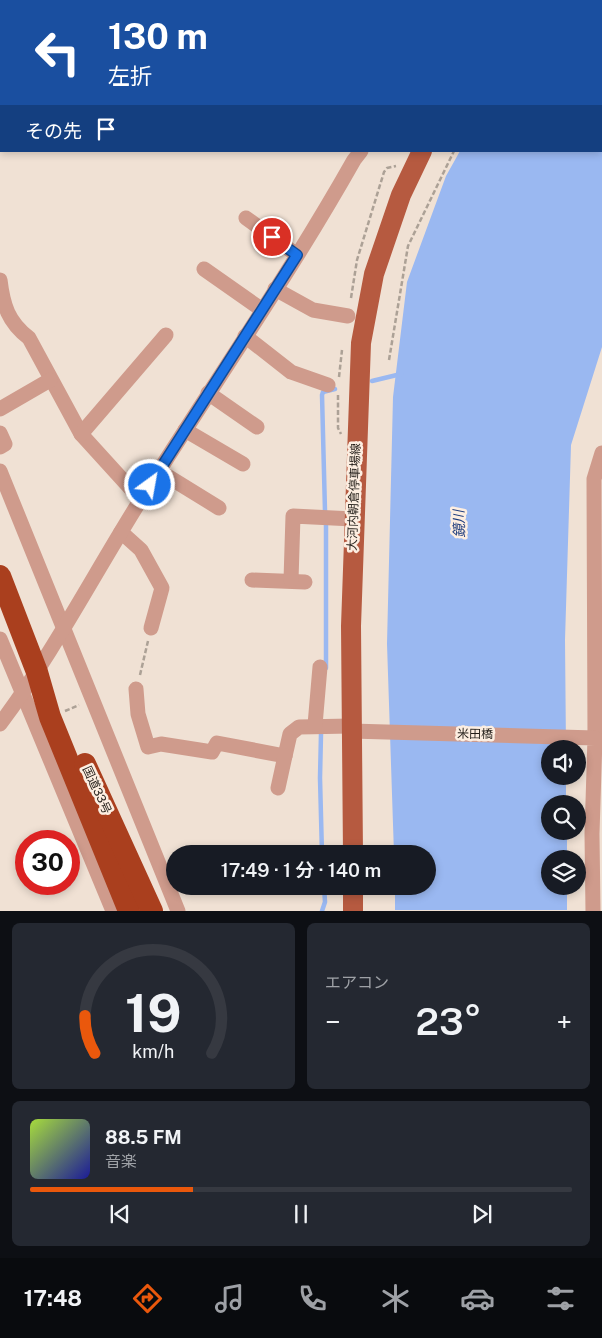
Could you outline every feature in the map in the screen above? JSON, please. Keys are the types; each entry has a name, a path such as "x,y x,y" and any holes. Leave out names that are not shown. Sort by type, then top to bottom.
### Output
{"highway":[{"name":"国道33号","path":"0,576 37,672 50,717 129,910"},
{"name":"国道33号","path":"37,672 60,713 152,910"}],"main road":[{"name":"大河内朝倉停車場線","path":"353,845 356,729 353,519 361,343 374,274 401,195 418,155"},
{"path":"353,895 353,910"}],"street":[{"path":"0,724 37,672 159,471 297,255 353,154"},
{"path":"246,218 297,255"},
{"path":"204,269 261,309"},
{"path":"0,280 3,306 19,331 29,338 50,380 81,434 141,500"},
{"path":"275,289 314,310 348,316"},
{"path":"81,434 166,335"},
{"path":"245,336 291,372 328,385"},
{"path":"0,409 50,380"},
{"path":"208,393 257,427"},
{"path":"185,430 243,464"},
{"path":"0,433 4,444 0,447"},
{"path":"593,910 589,737 598,591 594,479 602,453"},
{"path":"0,471 178,910"},
{"path":"159,471 219,508"},
{"path":"252,580 298,581 293,516 353,519"},
{"path":"121,532 141,550 162,588 151,628"},
{"path":"0,639 113,910"},
{"path":"315,725 320,667"},
{"path":"136,689 138,714 148,747 160,744 212,752 217,743 285,756 278,788"},
{"name":"米田橋","path":"285,756 290,734 299,727 315,725 356,729 589,737"}],"path":[{"path":"389,360 408,246 454,152"},
{"path":"136,689 151,628"}],"water":[{"name":"鏡川","path":"459,152 602,152 602,347 571,445 565,640 566,740 541,740 541,785 566,785 566,795 541,795 541,840 567,840 567,850 541,850 541,895 567,895 567,910 395,910 395,895 436,895 436,845 394,845 387,644 393,397 407,282 446,176"}],"waterway":[{"path":"372,381 401,374"},
{"path":"325,511 322,395 323,392 335,389"},
{"path":"326,525 326,668"},
{"path":"321,734 322,845"},
{"path":"322,911 325,902 325,895"}],"route":[{"path":"150,485 297,255 272,237"}]}
